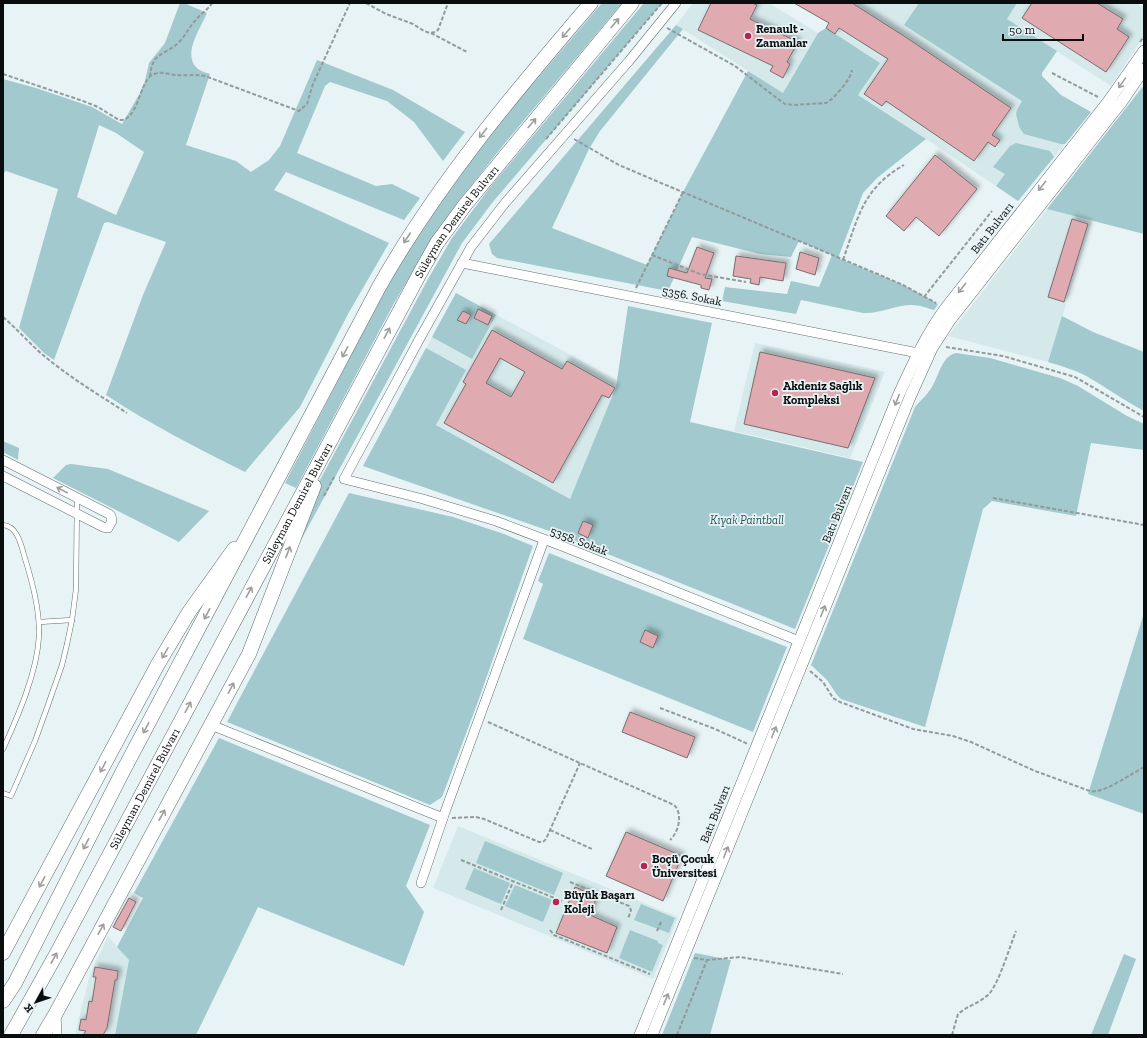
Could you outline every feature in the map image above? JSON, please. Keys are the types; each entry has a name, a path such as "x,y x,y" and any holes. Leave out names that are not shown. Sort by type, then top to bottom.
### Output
{"highway":[{"path":"3,1001 15,983 122,773 400,249 482,134 591,3"},
{"name":"Süleyman Demirel Bulvarı","path":"11,1035 36,992 420,273 454,218 632,3"},
{"path":"43,1035 249,654 336,429"},
{"path":"3,953 158,664 189,612 258,517"}],"street":[{"path":"462,263 484,230 505,203 676,3"},
{"name":"Batı Bulvarı","path":"640,1035 899,394 918,353 934,324 945,309 1108,102 1144,51"},
{"name":"Batı Bulvarı","path":"652,1035 688,957 807,667 910,397 934,345 950,320 1123,100 1144,69"},
{"name":"5356. Sokak","path":"462,263 918,353"},
{"name":"5358. Sokak","path":"462,263 344,479 423,498 460,509 544,540 799,641"},
{"path":"3,460 109,514 112,519 110,526 105,528 3,476"},
{"path":"421,883 443,818 544,540"},
{"path":"211,725 443,818"},
{"path":"56,1013 57,1035"}],"lane":[{"path":"3,793 11,796 35,741 62,665 72,620 76,589 76,514 78,498"},
{"path":"3,525 7,525 14,531 19,541 30,577 39,622 38,648 33,670 3,749"},
{"path":"39,622 72,620"}],"path":[{"path":"3,74 83,101 98,107 123,121 130,116 150,77 151,66 157,56 180,41 194,21 212,3"},
{"path":"150,77 158,73 176,75 197,74 299,111 307,104 313,84 350,3"},
{"path":"366,3 386,14 413,24 467,52"},
{"path":"430,33 438,30 448,3"},
{"path":"659,23 722,58 753,79 782,102 790,105 822,103 829,101 835,96 850,76 852,70"},
{"path":"1052,73 1108,102"},
{"path":"565,134 619,165 903,285 945,309"},
{"path":"843,260 865,201 885,177 904,165"},
{"path":"632,297 683,192"},
{"path":"924,297 992,211"},
{"path":"652,255 700,274 746,282"},
{"path":"3,316 54,364 127,413"},
{"path":"934,345 1003,356 1075,377 1126,408 1144,417"},
{"path":"993,498 1144,524"},
{"path":"807,667 823,682 833,698 840,702 913,729 953,736 971,742 1035,771 1087,790 1094,792 1099,791 1144,766"},
{"path":"660,708 715,729 756,747"},
{"path":"479,718 674,805 678,808 680,814 676,832 670,840"},
{"path":"443,818 469,817 484,819 539,842 543,842 546,839 580,763"},
{"path":"550,830 592,849"},
{"path":"461,860 562,902"},
{"path":"501,910 514,882"},
{"path":"570,882 629,906 632,910 628,919"},
{"path":"657,931 661,922"},
{"path":"550,930 554,935 650,974"},
{"path":"952,1035 958,1014 979,1002 990,992 1000,973 1016,931"},
{"path":"688,957 695,953"},
{"path":"688,957 708,960 740,957 843,974"},
{"path":"677,1035 708,960"}],"shaded area":[{"path":"693,3 769,3 818,33 783,93 676,25"},
{"path":"842,3 919,3 905,25 1073,134 1018,201 858,95 879,63 826,28"},
{"path":"1017,3 1136,3 1144,8 1144,36 1111,86 1007,19"},
{"path":"1047,209 1092,221 1048,362 948,336"},
{"path":"456,293 617,380 610,403 570,499 397,403"},
{"path":"755,343 885,372 850,458 734,431"},
{"name":"Büyük Başarı Koleji","path":"458,826 678,917 653,979 433,888"},
{"path":"108,936 129,960 115,1035 76,1035 90,974"}],"green space":[{"path":"180,3 184,3 207,13 194,41 191,56 193,63 198,69 210,74 186,145 236,161 251,172 269,160 280,146 317,60 393,90 465,132 443,161 414,122 387,101 330,82 325,86 297,153 376,186 392,184 420,198 404,220 286,172 274,190 389,243 348,314 300,407 245,472 157,426 106,395 143,295 166,242 108,222 104,223 54,360 44,353 19,328 58,189 6,171 3,174 3,79 36,88 92,107 122,124 140,93 145,81 149,63 165,43","holes":["99,125 116,133 144,152 116,215 77,197"]},
{"path":"602,3 622,3 505,143 462,197 431,241 393,305 296,488 285,483 381,297 413,243 490,134"},
{"path":"644,3 662,3 492,203 462,243 275,588 306,506 428,279 452,238 491,186"},
{"path":"919,3 1017,3 1007,19 1057,51 1042,73 1042,76 1061,95 1091,112 1065,144 1024,134 1019,126 1016,114 1022,101 904,25"},
{"path":"676,25 683,29 600,131 589,149 552,228 647,265 683,192 748,71 783,93 818,33 826,28 880,63 858,95 926,139 877,178 863,193 838,258 903,285 938,304 934,310 920,306 906,305 875,312 863,313 801,300 796,314 722,301 725,287 787,294 791,281 819,287 832,255 799,241 791,257 760,254 692,237 668,291 497,258 492,254 489,244"},
{"path":"1144,85 1144,234 1047,209"},
{"path":"1016,143 1050,151 1054,157 1018,201 996,186 1005,174 993,167 1010,146"},
{"path":"456,293 496,315 472,359 432,337"},
{"name":"Kıyak Paintball","path":"628,306 712,323 690,422 863,462 795,629 555,533 363,466 426,348 466,370 436,425 570,499 616,387"},
{"path":"1062,316 1093,332 1144,352 1144,411 1095,381 1068,368 1048,362"},
{"path":"956,353 990,358 1060,378 1078,386 1127,416 1144,424 1144,450 1091,443 1076,516 992,501 983,509 925,727 841,699 827,680 811,665 915,407 931,388 947,358"},
{"path":"3,441 19,448 18,460 3,452"},
{"path":"71,464 108,469 209,511 179,542 53,478 66,465"},
{"path":"349,493 453,517 504,534 533,546 476,707 442,797 430,805 227,722"},
{"path":"549,553 787,647 753,732 523,639 543,584 538,581"},
{"path":"1144,613 1144,814 1088,794"},
{"path":"219,738 430,825 406,886 424,912 404,966 258,907 196,1035 115,1035 129,960 117,947 143,898 134,893"},
{"path":"485,841 563,873 554,895 476,863"},
{"path":"474,868 510,883 501,904 465,889"},
{"path":"515,885 552,900 543,922 505,906"},
{"path":"641,904 675,918 669,933 634,920"},
{"path":"630,930 658,941 658,943 663,945 652,972 619,958"},
{"path":"695,953 731,960 710,1035 662,1035"},
{"path":"1124,954 1136,959 1108,1035 1091,1035"}],"building":[{"name":"Renault - Zamanlar","path":"711,3 752,3 757,5 750,19 798,42 787,62 790,64 783,78 770,71 773,66 698,30"},
{"path":"794,3 852,3 904,36 1011,108 992,135 1000,140 995,147 988,142 974,161 886,101 882,106 864,94 888,59 839,28 835,34 826,28 829,23"},
{"path":"1032,3 1097,3 1123,19 1117,29 1129,37 1106,72 1022,18"},
{"path":"935,155 977,189 939,236 916,217 904,231 886,216"},
{"path":"1072,219 1088,224 1064,302 1048,297"},
{"path":"697,247 714,253 705,278 712,279 709,290 701,288 701,285 667,276 669,268 687,273"},
{"path":"800,252 819,258 815,275 796,269"},
{"path":"736,256 786,263 783,281 760,277 759,285 750,283 751,279 733,276"},
{"path":"478,309 492,316 488,325 474,318"},
{"path":"463,311 471,315 466,324 457,320"},
{"path":"492,330 562,369 567,361 615,388 609,398 602,395 553,483 444,423 466,384 463,382","holes":["500,358 525,372 511,397 486,383"]},
{"path":"760,352 875,378 848,448 744,424"},
{"path":"583,521 593,525 588,538 578,533"},
{"path":"645,630 658,636 653,648 640,642"},
{"path":"630,712 695,737 687,758 622,732"},
{"name":"Boçü Çocuk Üniversitesi","path":"626,832 682,856 663,901 606,876"},
{"path":"575,887 597,897 590,915 617,927 607,953 556,933"},
{"path":"129,898 136,902 121,931 113,927"},
{"path":"95,967 118,971 117,980 115,980 107,1028 103,1035 83,1035 86,1031 79,1030 81,1019 86,1020 89,1001 92,1002 96,977 93,977"}],"place":[{"name":"Renault - Zamanlar","path":"748,36"},
{"name":"Akdeniz Sağlık Kompleksi","path":"775,393"},
{"name":"Boçü Çocuk Üniversitesi","path":"644,866"},
{"name":"Büyük Başarı Koleji","path":"556,902"}]}
